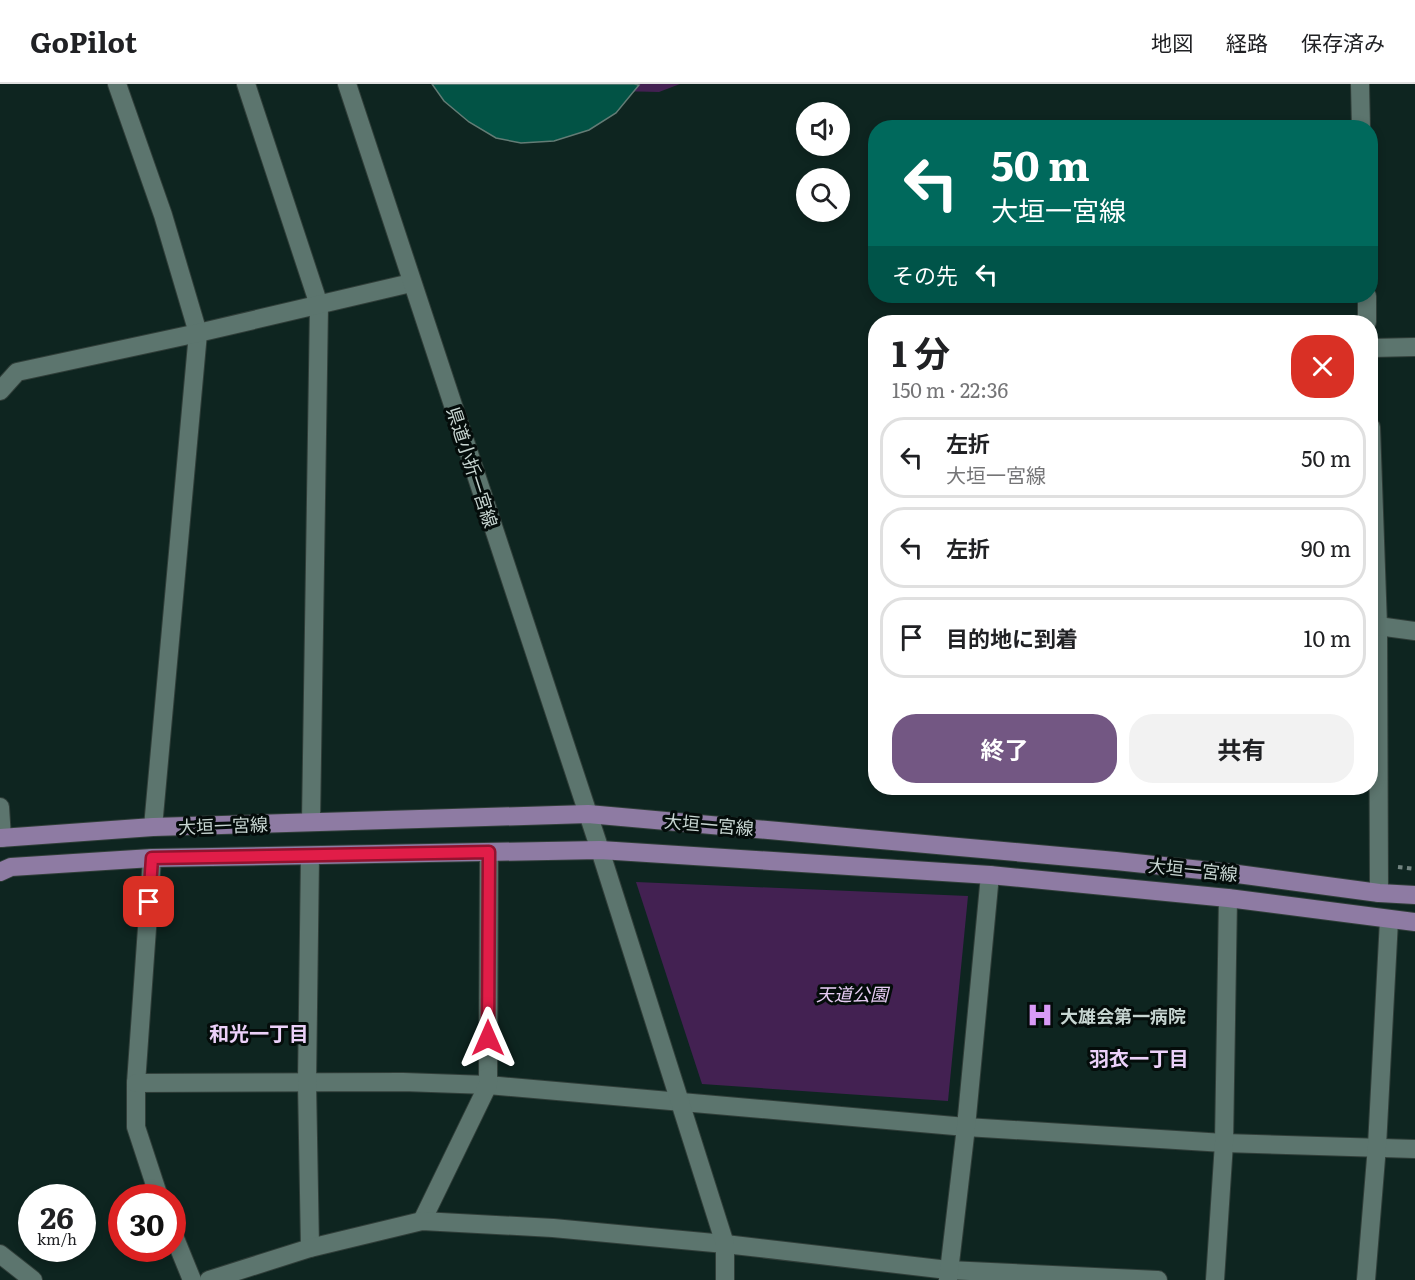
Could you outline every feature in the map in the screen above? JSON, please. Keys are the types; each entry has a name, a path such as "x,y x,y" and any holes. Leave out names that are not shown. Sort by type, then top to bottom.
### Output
{"main road":[{"name":"大垣一宮線","path":"1,838 153,828 588,814 1116,861 1230,873 1378,893 1415,895"},
{"name":"大垣一宮線","path":"0,872 11,867 152,858 600,850 990,875 1228,898 1415,922"}],"street":[{"path":"117,84 163,215 198,333 153,828"},
{"path":"246,84 319,305 311,822"},
{"name":"県道小折一宮線","path":"346,84 600,850 725,1244 725,1274"},
{"path":"1360,84 1361,120"},
{"path":"0,392 17,372 198,333 411,283"},
{"path":"1378,348 1415,347"},
{"path":"1378,893 1378,626 1415,631"},
{"path":"0,807 1,838"},
{"path":"422,1221 488,1085 489,852"},
{"path":"310,856 307,1083 310,1248"},
{"path":"152,858 136,1083 136,1127 155,1184"},
{"path":"948,1275 966,1127 990,875"},
{"path":"1215,1280 1224,1143 1228,898"},
{"path":"1366,1280 1377,1146 1389,920"},
{"path":"136,1083 403,1082 488,1085 966,1127 1224,1143 1377,1146 1415,1149"},
{"path":"209,1280 310,1248 422,1221 553,1228 725,1244 948,1275 1158,1280"},
{"path":"0,1254 33,1280"},
{"path":"185,1262 192,1280"}],"green space":[{"path":"558,84 680,84 659,92 617,91"},
{"name":"天道公園","path":"636,882 968,896 948,1101 702,1084"}],"building":[{"path":"432,84 639,85 616,113 589,130 554,141 521,143 496,138 469,122 444,101"}],"place":[{"name":"大雄会第一病院","path":"1040,1015"}],"district":[{"name":"和光一丁目","path":"259,1032"},
{"name":"羽衣一丁目","path":"1139,1057"}],"route":[{"path":"149,902 152,858 489,852 488,1038"}]}
